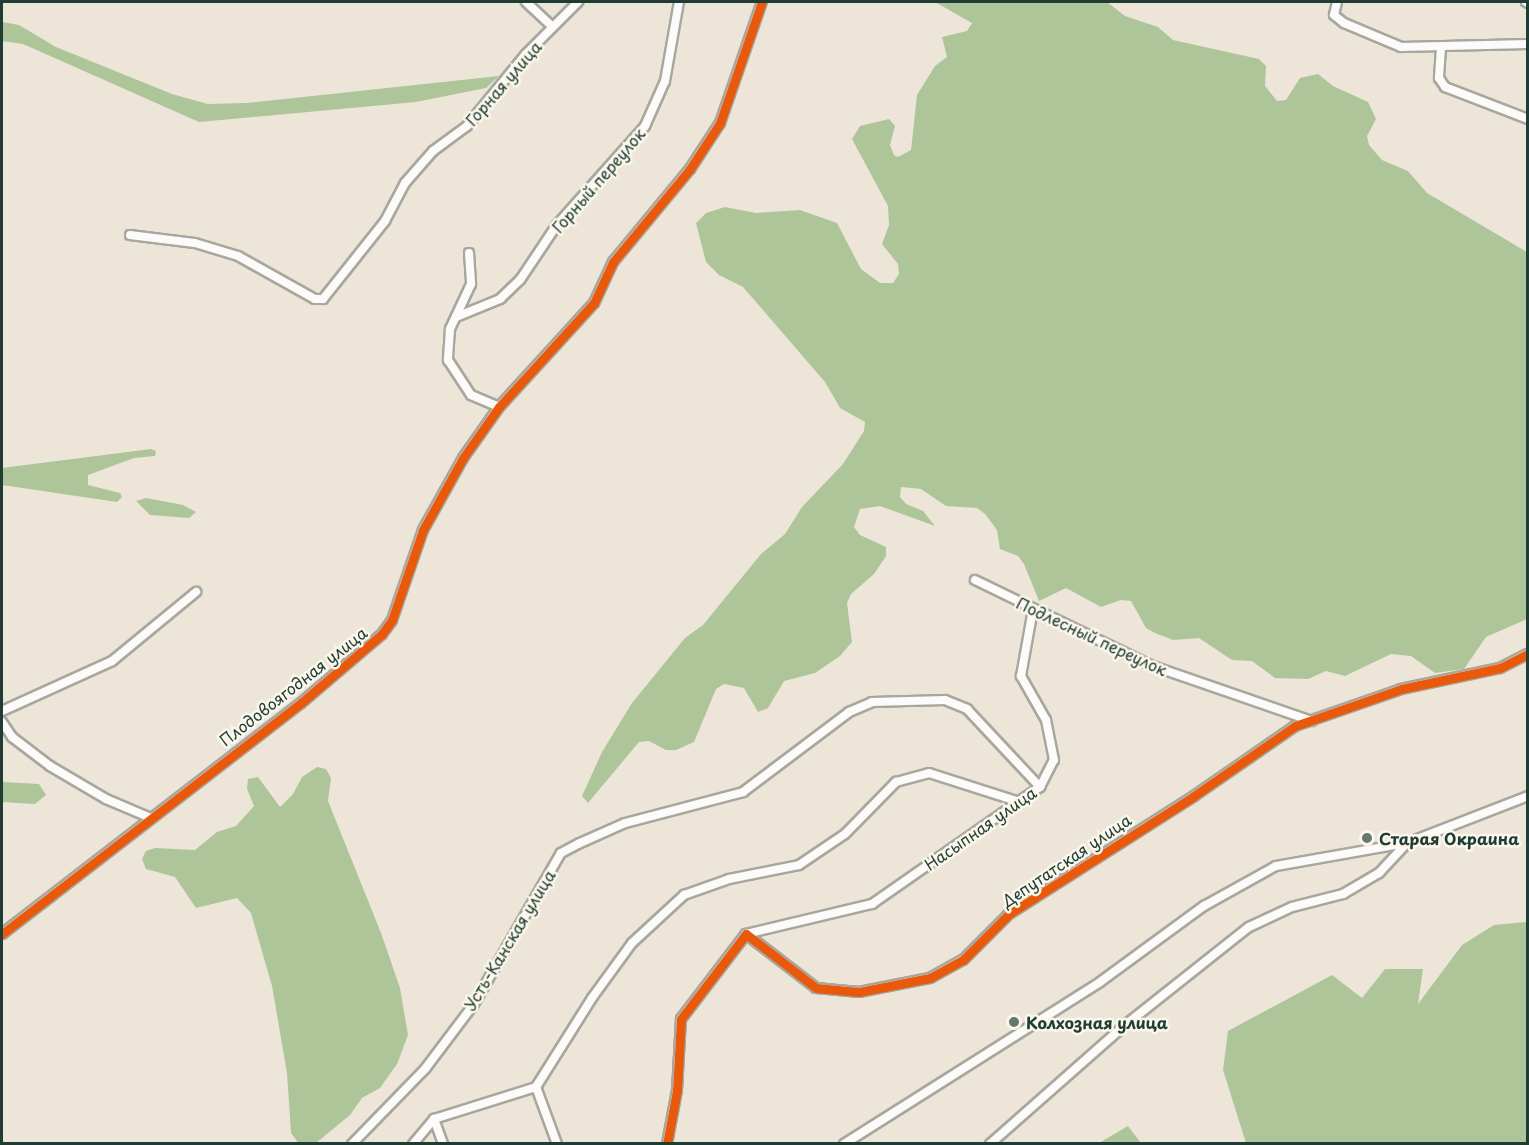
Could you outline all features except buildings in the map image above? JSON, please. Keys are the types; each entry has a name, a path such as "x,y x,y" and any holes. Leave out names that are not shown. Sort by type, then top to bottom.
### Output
{"street":[{"path":"526,2 552,26"},
{"name":"Горная улица","path":"130,235 195,243 238,256 315,299 323,299 385,221 405,183 433,151 467,126 552,26 578,2"},
{"name":"Горный переулок","path":"456,317 500,299 520,280 556,226 645,126 665,81 679,2"},
{"name":"Плодовоягодная улица","path":"2,934 346,667 382,634 392,620 423,530 463,459 499,407 594,303 613,262 690,170 720,123 762,2"},
{"path":"1337,2 1334,15 1374,38 1401,47 1441,48 1527,44"},
{"path":"1441,48 1440,78 1445,87 1527,119"},
{"path":"469,253 471,284 447,344 448,360 471,395 499,407"},
{"name":"Подлесный переулок","path":"975,580 1150,665 1312,721"},
{"path":"2,711 112,661 196,592"},
{"name":"Насыпная улица","path":"746,934 872,904 967,841 1017,801 1040,787 1054,760 1046,720 1021,676 1033,609"},
{"name":"Депутатская улица","path":"746,934 816,988 859,992 930,978 963,960 1009,914 1194,796 1294,726 1401,689 1500,668 1527,654"},
{"name":"Усть-Канская улица","path":"352,1143 425,1069 474,1004 561,854 580,843 625,823 743,792 849,712 872,702 945,700 967,709 1040,787"},
{"path":"2,722 12,736 50,766 106,799 151,818"},
{"path":"413,1143 434,1119 536,1087 632,944 684,895 729,879 799,865 845,834 897,782 929,772 1017,801"},
{"path":"844,1143 1100,982 1204,906 1276,866 1407,843 1527,796"},
{"path":"990,1143 1124,1026 1249,927 1292,907 1343,894 1379,873 1407,843"},
{"path":"667,1143 677,1090 681,1019 746,934"},
{"path":"536,1087 557,1143"},
{"path":"434,1119 443,1143"}],"green space":[{"path":"935,2 1107,2 1125,16 1158,27 1173,40 1259,59 1266,66 1265,86 1277,101 1286,100 1300,78 1318,74 1333,86 1368,102 1376,119 1367,136 1369,145 1382,160 1408,171 1427,193 1527,252 1527,619 1486,637 1464,669 1435,673 1411,656 1391,654 1345,676 1326,671 1308,679 1275,678 1252,661 1232,660 1199,638 1173,640 1155,633 1146,628 1131,601 1121,600 1101,607 1066,588 1039,601 1024,564 1018,556 1000,549 997,530 985,514 977,508 946,506 921,489 901,487 900,497 906,504 923,511 935,526 880,506 860,509 854,527 860,535 886,547 886,556 874,574 851,594 847,603 852,642 840,656 815,673 784,681 768,708 758,712 744,688 724,684 716,689 694,742 676,750 666,750 649,741 639,742 588,803 582,796 602,752 632,703 685,638 703,625 761,554 785,534 802,507 843,464 864,431 865,422 840,408 825,382 743,287 719,275 706,262 696,223 706,213 725,207 756,213 800,210 837,223 861,269 880,283 893,283 899,274 898,264 882,244 889,225 888,206 852,139 860,126 889,119 895,126 890,145 894,155 898,157 911,150 917,95 935,66 947,57 942,37 967,31 972,23"},
{"path":"2,22 19,25 56,47 172,94 208,104 246,103 499,76 486,88 416,102 199,122 23,44 2,41"},
{"path":"151,449 156,451 155,456 134,458 88,475 88,485 120,493 122,497 117,502 2,485 2,468"},
{"path":"146,498 183,505 196,512 189,518 150,515 136,501"},
{"path":"317,767 326,769 331,778 328,801 381,933 400,988 408,1035 397,1064 380,1088 362,1098 350,1115 316,1143 299,1144 291,1133 287,1073 272,986 251,913 237,898 196,908 175,877 146,869 142,859 146,851 155,848 195,850 217,832 236,826 254,806 247,789 248,779 258,777 280,807 293,794 302,777"},
{"path":"2,782 39,784 46,795 35,804 2,802"},
{"path":"1527,922 1527,1143 1246,1143 1223,1070 1228,1031 1332,975 1362,998 1385,969 1423,969 1418,1004 1462,945 1494,925"},
{"path":"1128,1126 1141,1143 1099,1143"}],"cycle path":[{"path":"2,934 301,703 382,634 392,620 423,530 463,458 499,407 594,303 613,262 690,169 720,123 762,2"},
{"path":"667,1144 677,1090 681,1019 746,934 816,988 859,992 930,978 963,960 1009,914 1194,796 1295,726 1401,689 1500,668 1528,654"}],"place":[{"name":"Старая Окраина","path":"1367,838"},
{"name":"Колхозная улица","path":"1014,1022"}]}
